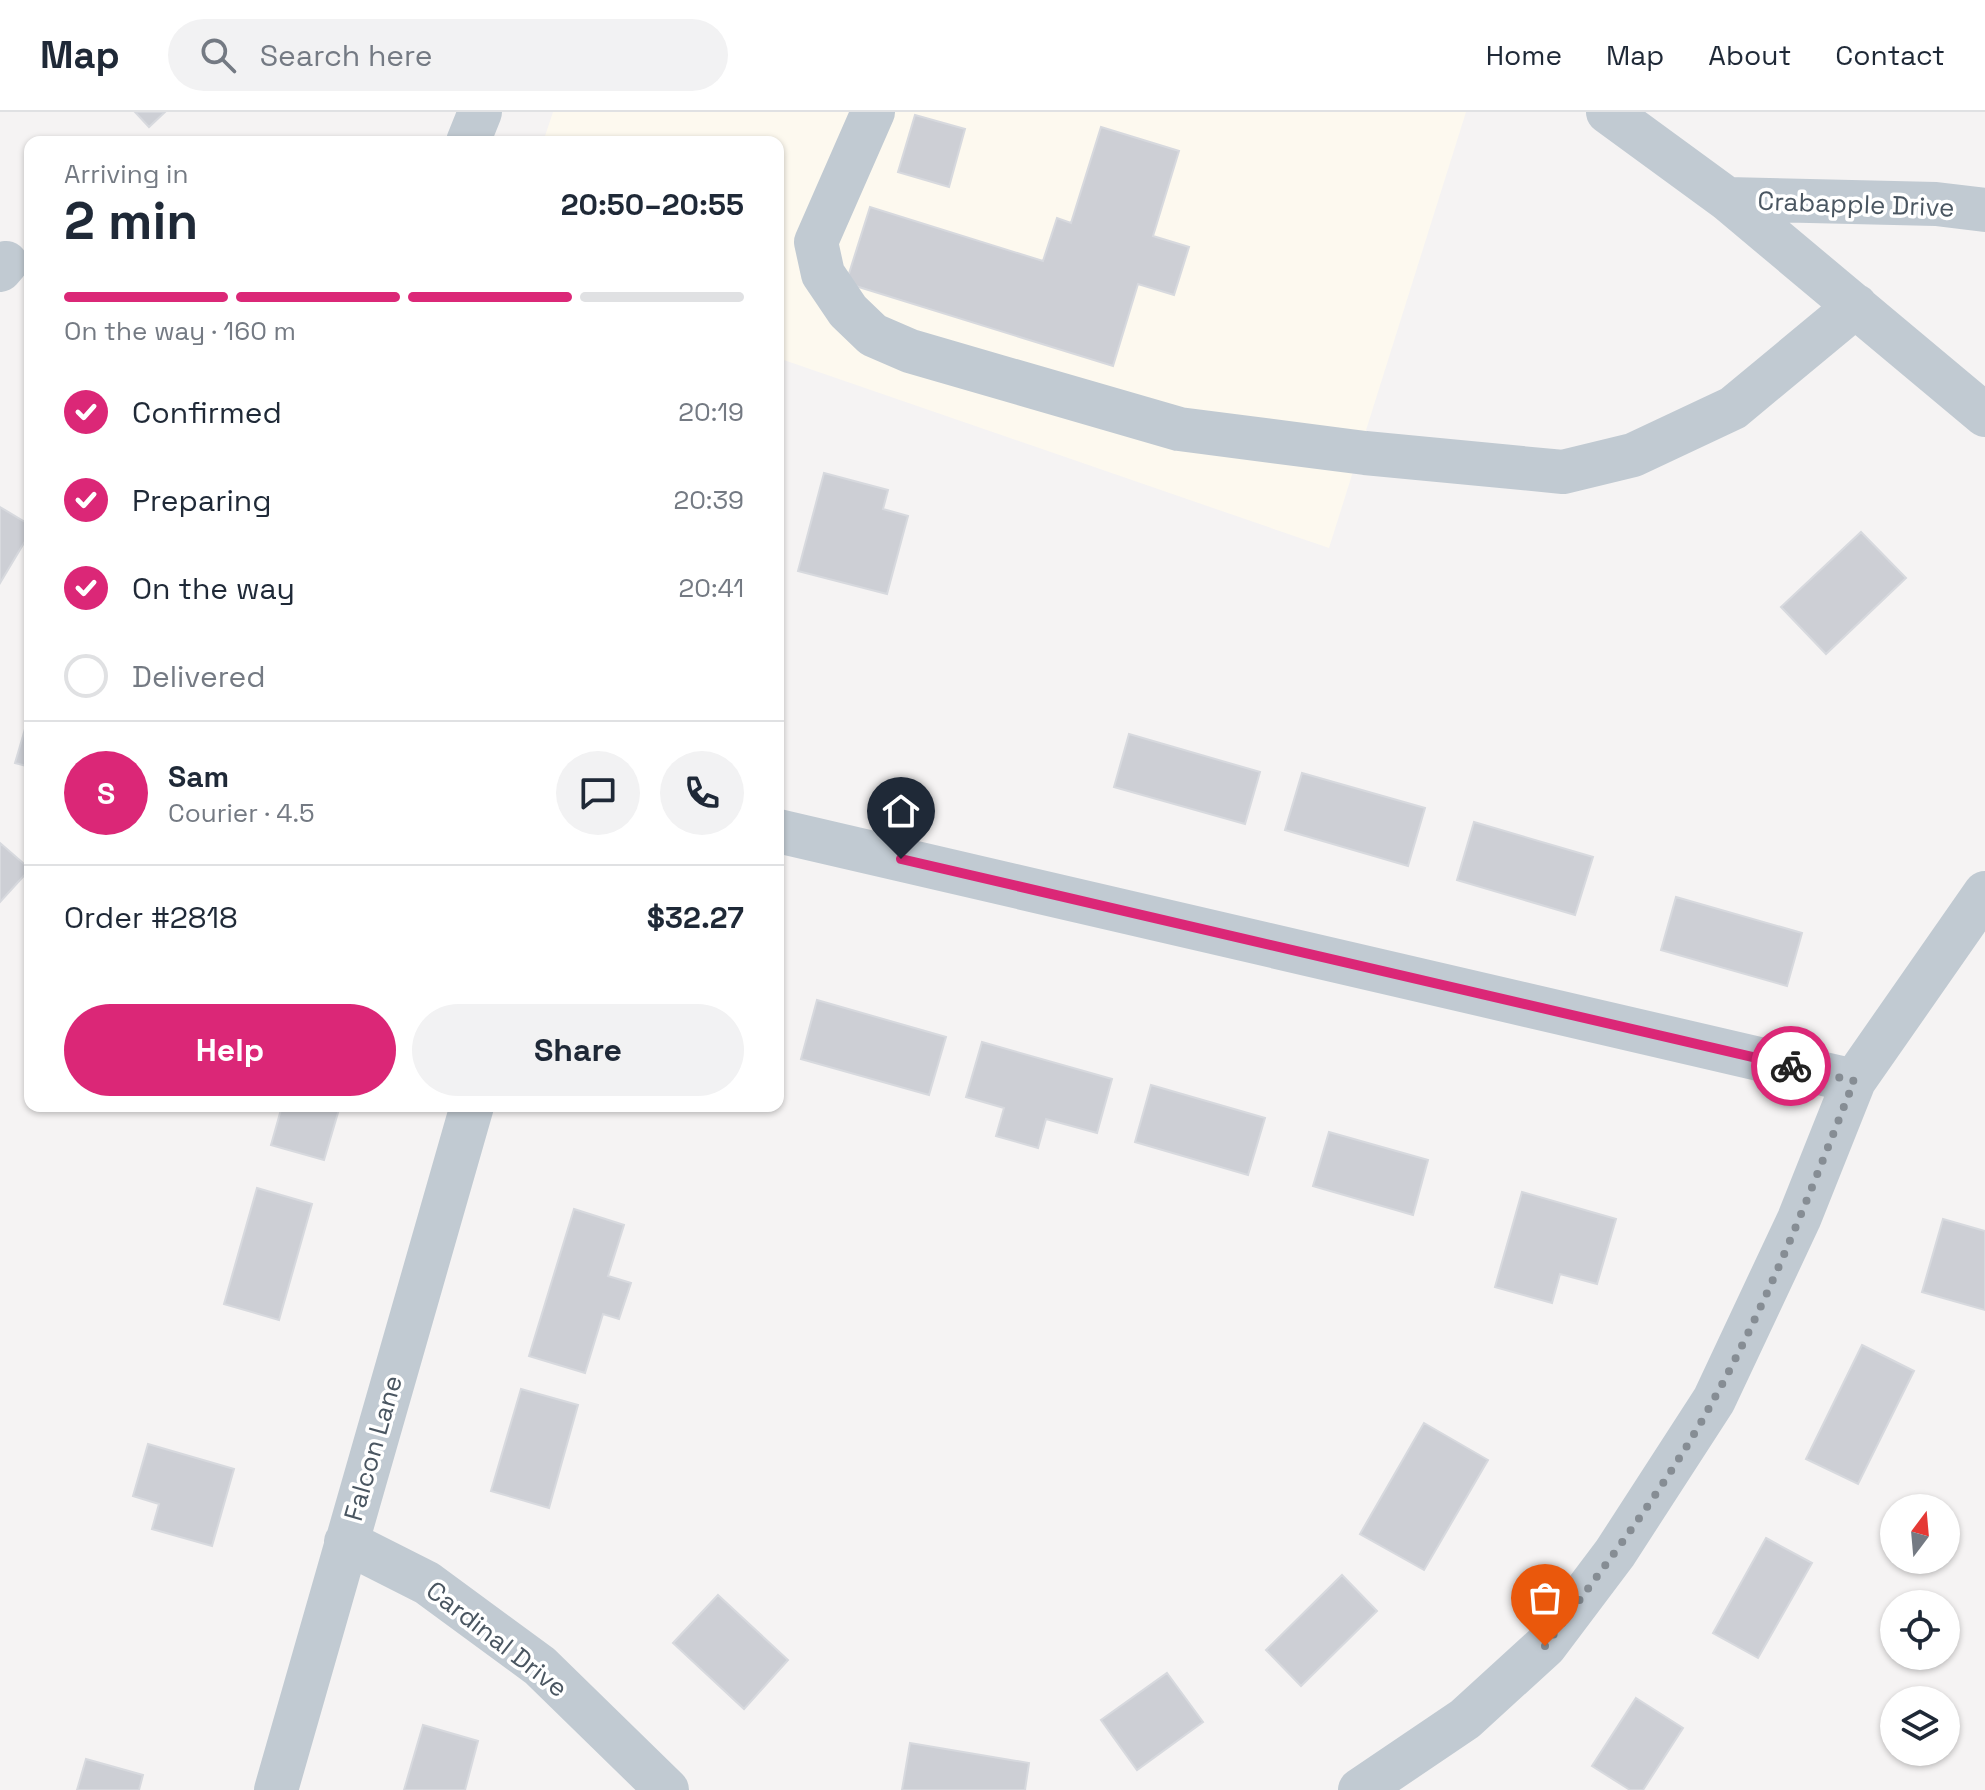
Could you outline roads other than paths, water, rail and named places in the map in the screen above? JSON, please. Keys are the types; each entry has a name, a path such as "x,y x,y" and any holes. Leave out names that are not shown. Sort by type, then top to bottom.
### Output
{"street":[{"path":"470,136 480,112"},
{"path":"873,112 816,242 823,274 848,311 873,335 910,351 1179,429 1365,453 1563,472 1633,455 1733,408 1856,306"},
{"path":"1608,112 1727,199 1985,415"},
{"name":"Crabapple Drive","path":"1727,199 1936,204 1985,210"},
{"path":"784,832 1854,1081"},
{"path":"1360,1790 1465,1719 1545,1646 1615,1553 1714,1400 1799,1219 1854,1081 1985,893"},
{"name":"Falcon Lane","path":"276,1790 470,1112"},
{"name":"Cardinal Drive","path":"346,1542 427,1583 540,1666 667,1790"}]}
